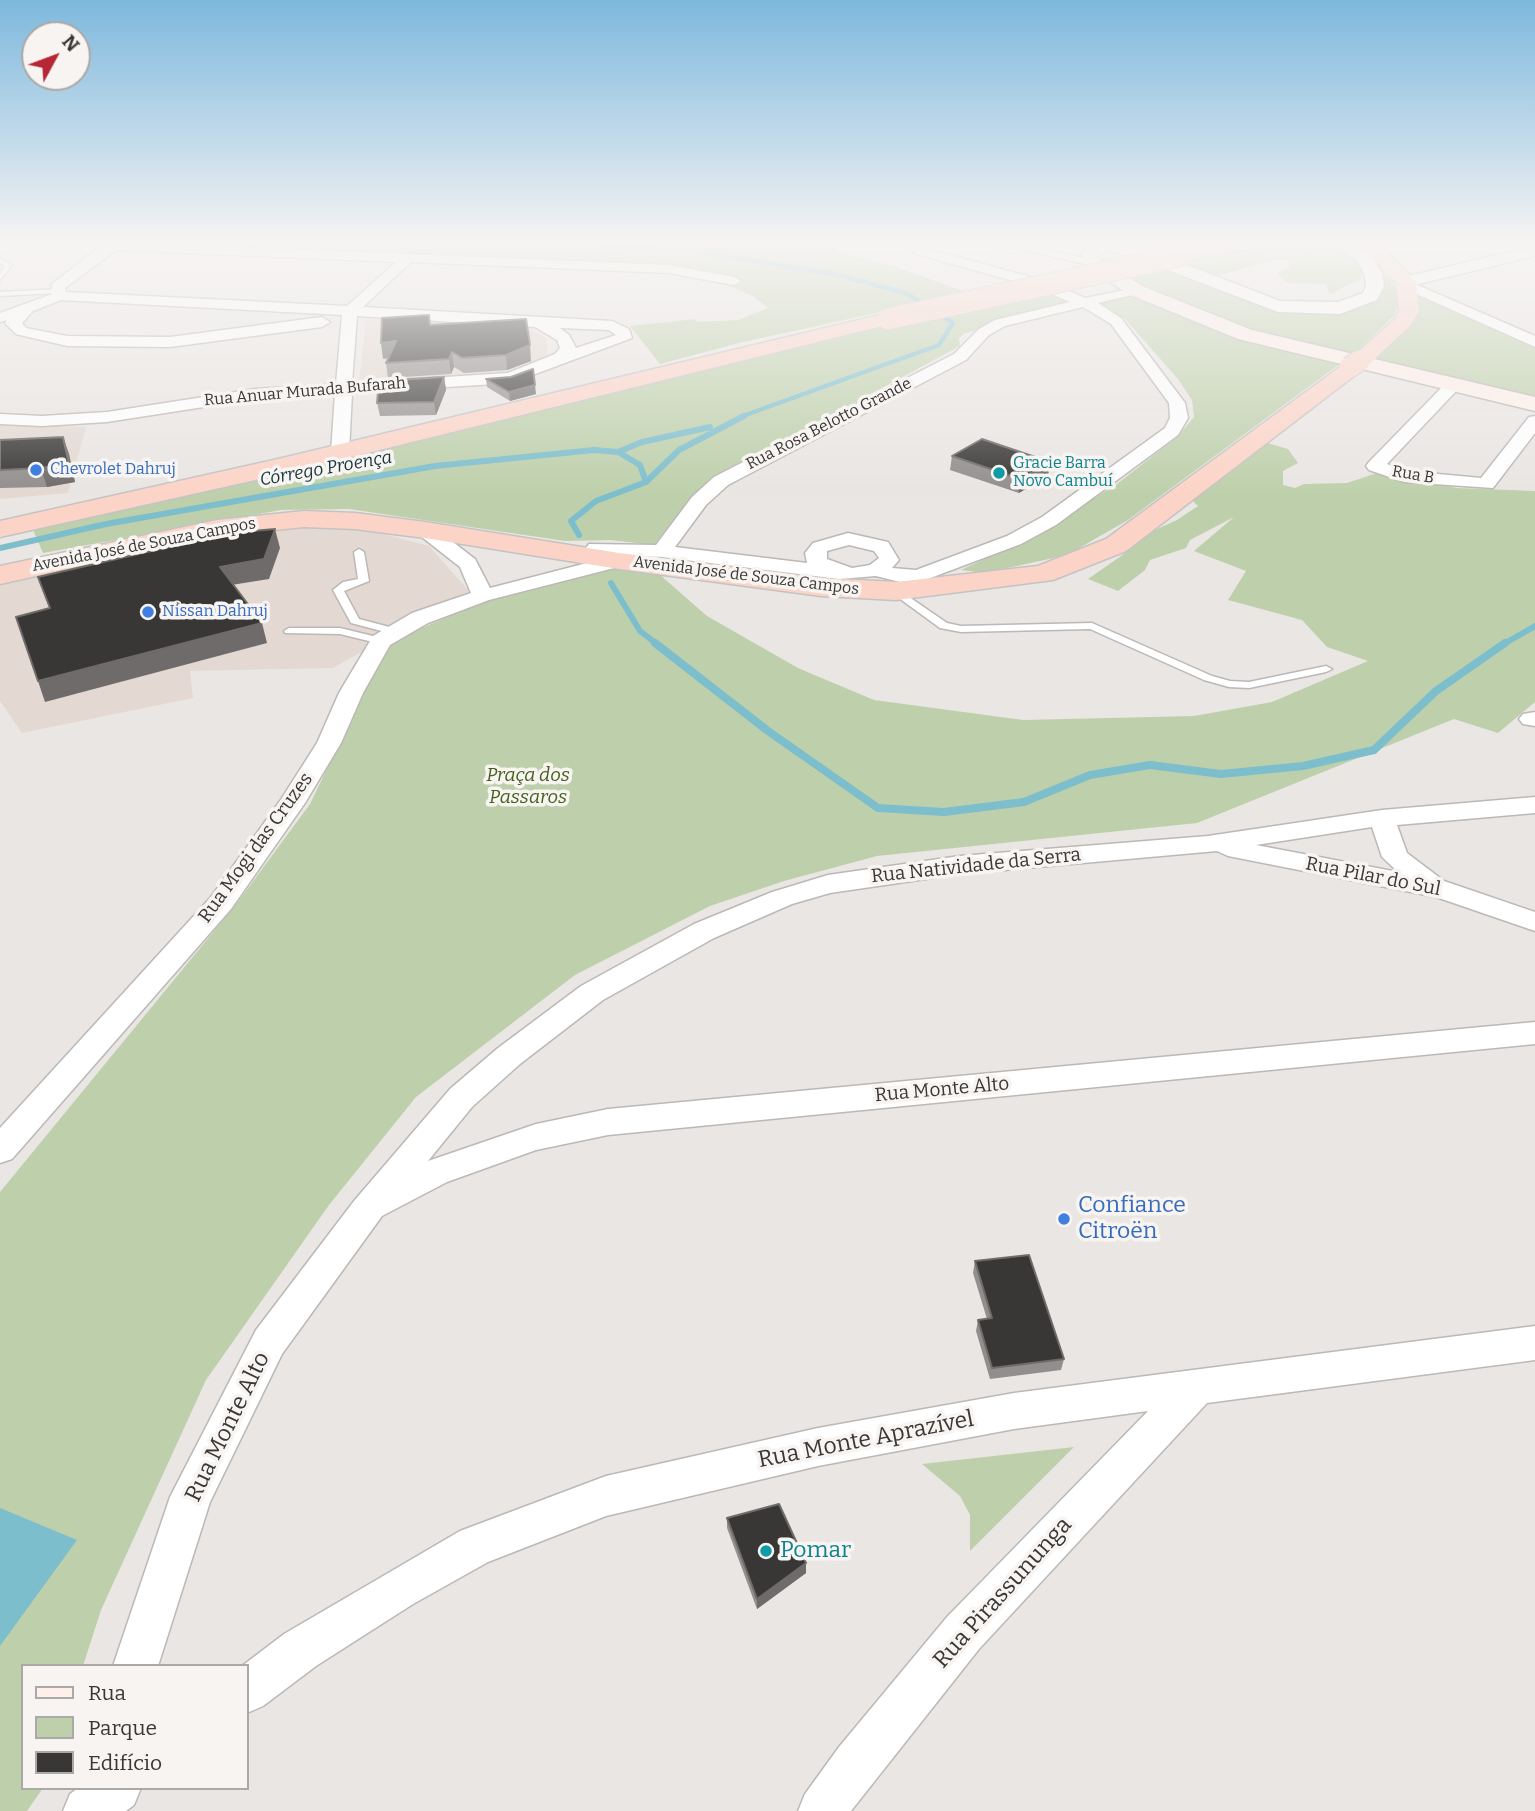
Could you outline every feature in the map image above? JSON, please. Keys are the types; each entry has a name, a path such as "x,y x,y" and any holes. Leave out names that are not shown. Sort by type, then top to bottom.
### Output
{"highway":[{"path":"0,529 340,452 861,326"},
{"name":"Avenida José de Souza Campos","path":"0,575 256,522 355,521 619,561 821,587 896,591 1043,574 1116,545 1355,364 1399,326"},
{"path":"0,510 158,492"}],"main road":[{"path":"1227,326 1269,342 1535,404"}],"street":[{"path":"16,326 21,331"},
{"path":"0,330 21,331 67,341 170,342 280,326"},
{"path":"340,452 349,326"},
{"path":"543,326 564,338 568,348 561,357"},
{"name":"Rua Anuar Murada Bufarah","path":"0,419 42,421 107,417 226,397 511,378 561,357 624,338 624,332 612,326 600,326"},
{"name":"Rua Rosa Belotto Grande","path":"662,551 699,501 732,475 960,357 984,332 996,326"},
{"path":"817,562 815,553 820,547 836,540 871,542 882,562 909,576 982,554 1049,521 1172,431 1179,418 1177,402 1119,326"},
{"path":"1500,326 1535,342"},
{"path":"1508,329 1524,326"},
{"name":"Rua B","path":"1453,385 1375,466 1404,476 1486,484 1535,421"},
{"path":"425,530 468,563 476,575 482,596"},
{"path":"562,552 605,548 662,551 839,573 882,562"},
{"path":"387,636 482,596 619,561"},
{"path":"766,565 817,562 839,573"},
{"path":"949,565 994,579"},
{"name":"Rua Mogi das Cruzes","path":"0,1150 221,903 292,803 323,753 351,693 387,636"},
{"name":"Rua Natividade da Serra","path":"592,993 704,931 782,898 828,884 960,865 1208,844 1382,818 1535,805"},
{"path":"1382,818 1395,857 1441,888"},
{"path":"1301,831 1306,853 1315,866"},
{"name":"Rua Pilar do Sul","path":"1208,844 1441,888 1535,922"},
{"name":"Rua Monte Alto","path":"136,1664 191,1497 269,1342 366,1211 461,1098 509,1056 592,993"},
{"name":"Rua Monte Alto","path":"366,1211 435,1172 489,1151 536,1137 608,1122 1535,1033"},
{"name":"Rua Monte Aprazível","path":"248,1689 300,1650 398,1589 475,1546 606,1496 857,1439 1014,1410 1535,1343"},
{"name":"Rua Pirassununga","path":"822,1811 963,1633 1197,1387"},
{"path":"87,1811 93,1790"},
{"path":"87,1811 114,1790"}],"lane":[{"path":"359,552 364,581 346,584 338,590 355,621 387,636"},
{"path":"896,591 944,626 961,629 1092,626 1208,678 1229,684 1248,685 1326,669"},
{"path":"340,631 355,621"},
{"path":"289,631 340,631 387,636"}],"shaded area":[{"path":"365,326 519,326 546,338 548,351 544,359 516,371 359,383"},
{"path":"0,424 86,427 68,493 0,499"},
{"path":"268,526 365,529 429,546 469,591 333,668 190,671 193,698 22,733 0,701 0,583 122,552"}],"green space":[{"path":"630,326 635,326 819,326 660,364"},
{"path":"876,326 994,326 963,334 959,338 960,346 730,470 686,504 654,545 611,540 565,541 349,509 281,510 43,553 33,530"},
{"path":"1131,326 1229,326 1341,363 1128,520 1067,555 985,573 961,570 1034,536 1117,484 1177,437 1194,417 1192,400 1178,379"},
{"path":"1239,326 1384,326 1353,355"},
{"path":"1392,326 1494,326 1535,344 1535,398 1369,359"},
{"name":"Praça dos Passaros","path":"1264,442 1288,449 1298,463 1283,471 1283,485 1295,488 1304,484 1347,483 1380,472 1457,488 1535,491 1535,702 1498,733 1454,719 1197,823 877,856 784,881 710,906 575,975 416,1097 329,1205 206,1380 101,1610 84,1664 21,1664 21,1790 42,1790 27,1811 0,1811 0,1192 237,903 310,804 388,642 491,599 602,568 659,574 707,616 798,668 874,700 1023,720 1194,716 1272,702 1368,661 1327,647 1302,620 1228,600 1246,571 1194,551 1234,517 1190,540 1186,548 1150,560 1145,570 1118,591 1088,579 1146,534 1177,520 1198,506 1191,499"},
{"path":"1074,1447 970,1551 970,1515 960,1496 922,1464"}],"water":[{"path":"0,1508 77,1540 0,1646"}],"building":[{"path":"382,326 527,326 530,345 506,355 462,358 452,352 449,359 386,363 396,341 381,343"},
{"path":"533,369 535,385 509,392 486,379 511,377"},
{"path":"444,377 434,402 377,403 379,381"},
{"path":"63,437 69,464 0,470 0,440"},
{"path":"982,439 1050,462 1020,479 952,456"},
{"name":"Nissan Dahruj","path":"275,529 264,559 220,567 262,623 38,681 16,617 50,608 38,577 230,533"},
{"path":"1029,1255 1064,1359 992,1368 978,1320 992,1318 975,1261"},
{"name":"Pomar","path":"779,1504 806,1563 757,1599 727,1518"}],"waterway":[{"path":"740,417 939,345 951,326"},
{"path":"646,482 679,450 744,416"},
{"path":"618,452 642,442 710,427"},
{"name":"Córrego Proença","path":"0,548 106,524 435,466 594,450 618,452"},
{"name":"Córrego Proença","path":"618,452 640,465 646,482"},
{"path":"579,535 571,521 596,501 646,482"},
{"path":"611,583 640,631 658,645"},
{"path":"1503,645 1535,626"},
{"path":"655,643 768,731 878,808 944,812 1024,802 1090,775 1150,765 1221,774 1303,766 1374,750 1436,691 1503,645"}],"place":[{"name":"Chevrolet Dahruj","path":"36,470"},
{"name":"Gracie Barra Novo Cambuí","path":"999,473"},
{"name":"Nissan Dahruj","path":"148,612"},
{"name":"Confiance Citroën","path":"1064,1219"},
{"name":"Pomar","path":"766,1551"}]}
